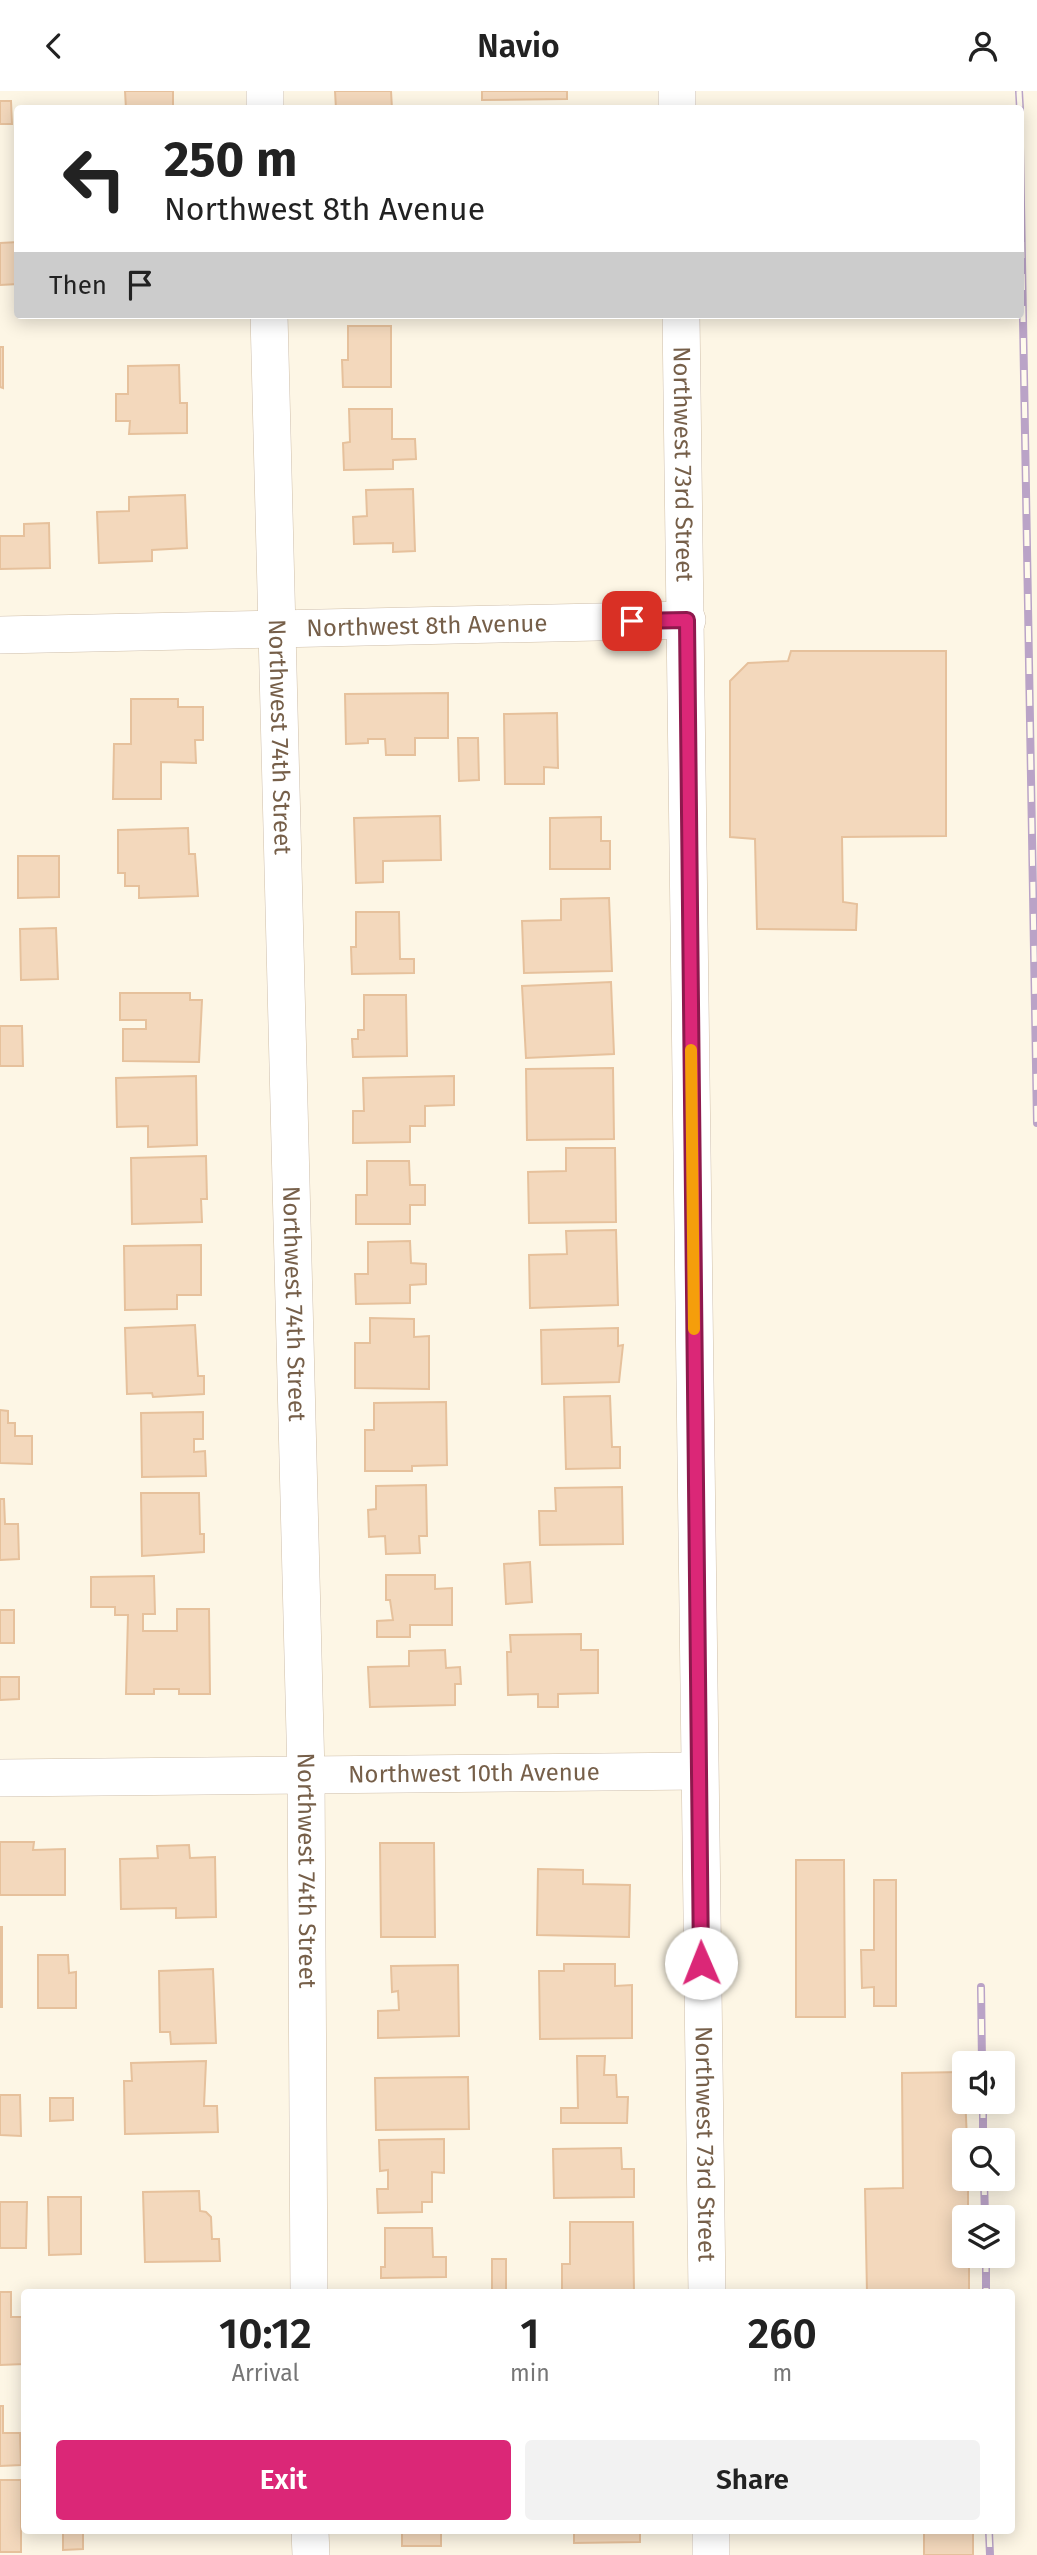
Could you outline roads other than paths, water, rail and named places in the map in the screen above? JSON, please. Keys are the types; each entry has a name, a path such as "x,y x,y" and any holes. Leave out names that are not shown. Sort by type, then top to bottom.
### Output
{"street":[{"name":"Northwest 74th Street","path":"269,319 306,1774 309,2289"},
{"name":"Northwest 73rd Street","path":"681,319 687,620 698,1770 707,2289"},
{"name":"Northwest 8th Avenue","path":"0,635 687,620"},
{"name":"Northwest 10th Avenue","path":"0,1778 698,1770"},
{"path":"310,2534 311,2555"},
{"path":"710,2534 711,2555"}],"railway":[{"path":"1019,91 1020,105"},
{"path":"1023,319 1037,1123"},
{"path":"981,1987 982,2051"},
{"path":"983,2114 983,2128"},
{"path":"984,2191 985,2205"},
{"path":"986,2268 986,2289"},
{"path":"989,2534 990,2555"}]}
